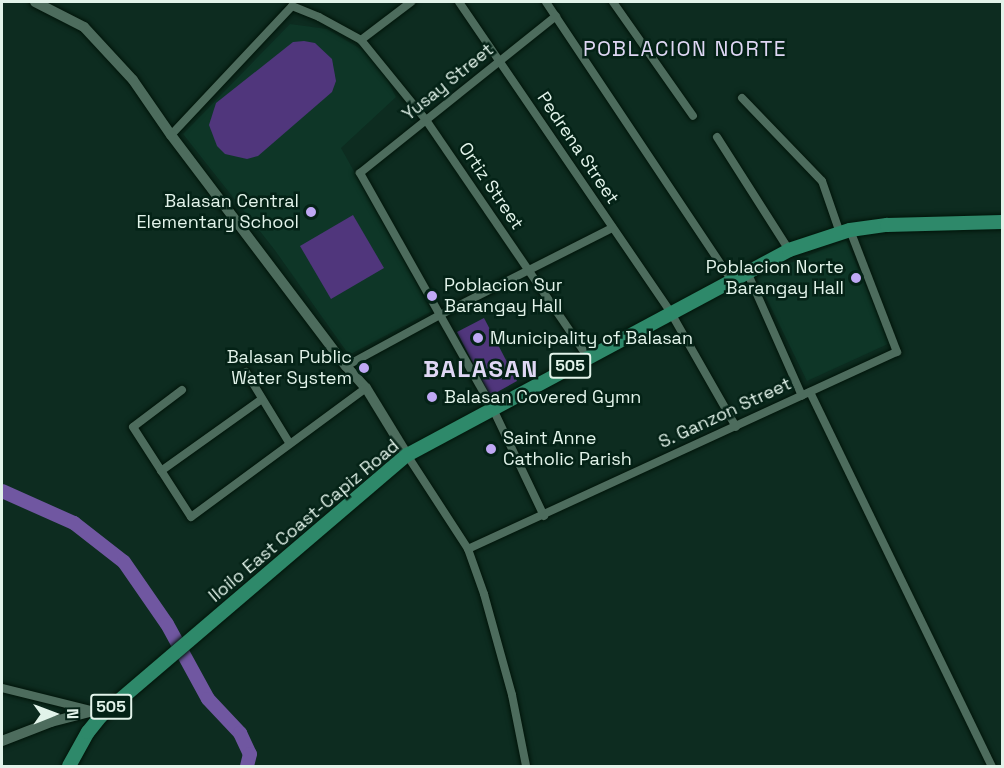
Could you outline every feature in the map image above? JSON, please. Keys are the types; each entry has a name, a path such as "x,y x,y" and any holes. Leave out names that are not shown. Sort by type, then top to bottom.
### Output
{"main road":[{"name":"Iloilo East Coast-Capiz Road","path":"69,766 97,713 195,637 407,455 587,356 733,282 789,250 845,231 887,225 1002,222"}],"street":[{"path":"35,2 84,27 132,80 346,366 366,388 468,549 484,594 512,695 526,766"},
{"path":"171,135 292,6 362,40 411,2"},
{"name":"Pedrena Street","path":"459,2 671,313 736,427"},
{"path":"546,2 733,282"},
{"path":"613,2 693,116"},
{"name":"Yusay Street","path":"440,315 360,173 556,16"},
{"name":"Ortiz Street","path":"362,40 426,120 587,356"},
{"path":"742,98 822,181 845,231"},
{"path":"717,137 789,250"},
{"path":"346,366 440,315 612,228"},
{"name":"S. Ganzon Street","path":"468,549 897,352 845,231"},
{"path":"748,274 992,766"},
{"path":"440,315 493,409 544,516"},
{"path":"246,372 290,444"},
{"path":"182,390 133,427 190,518 366,388"},
{"path":"161,471 262,399"},
{"path":"2,688 97,713"},
{"path":"2,741 51,722 97,713"}],"shaded area":[{"name":"Balasan Central Elementary School","path":"290,24 327,29 376,58 396,97 341,148 432,311 349,355 274,249 183,134"},
{"path":"293,42 315,43 332,59 336,81 332,92 258,156 247,159 225,154 217,146 209,125 216,103"},
{"path":"353,215 384,268 331,299 300,246"},
{"path":"846,240 890,343 807,381 756,277"},
{"path":"484,318 517,381 490,396 457,332"}],"waterway":[{"path":"2,491 74,523 124,562 167,624 208,699 240,733 250,754 247,766"}],"place":[{"name":"Balasan Central Elementary School","path":"311,212"},
{"name":"Poblacion Norte Barangay Hall","path":"856,278"},
{"name":"Poblacion Sur Barangay Hall","path":"432,296"},
{"name":"Municipality of Balasan","path":"478,338"},
{"name":"Balasan Public Water System","path":"364,368"},
{"name":"Balasan Covered Gymn","path":"432,397"},
{"name":"Saint Anne Catholic Parish","path":"491,449"}],"district":[{"name":"POBLACION NORTE","path":"685,49"},
{"name":"BALASAN","path":"481,369"}]}
